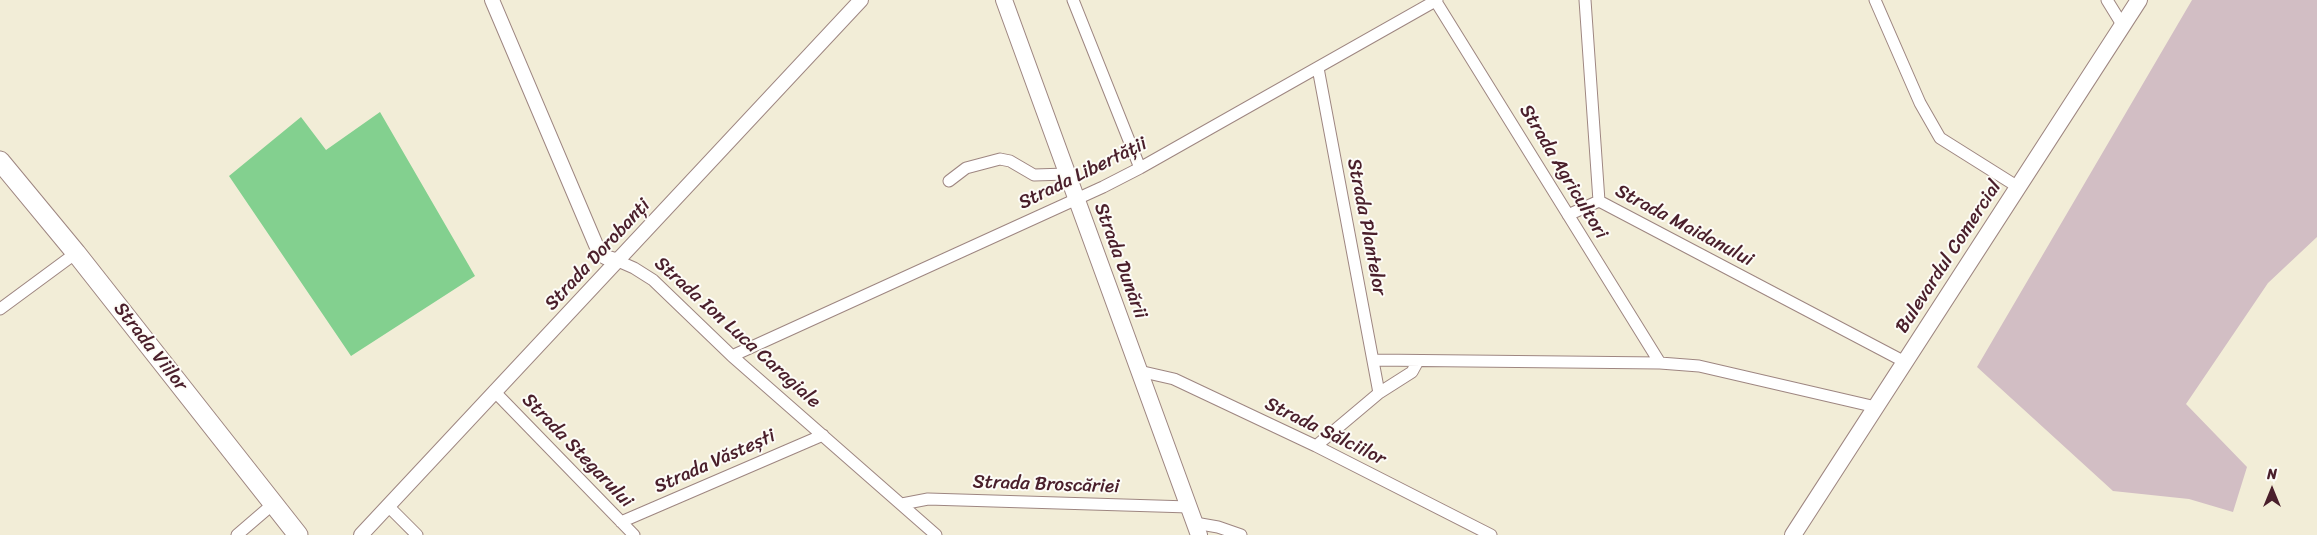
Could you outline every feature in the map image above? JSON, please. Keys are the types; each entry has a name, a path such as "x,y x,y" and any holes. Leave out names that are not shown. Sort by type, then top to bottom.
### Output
{"highway":[{"name":"Strada Viilor","path":"0,161 76,253 298,535"}],"main road":[{"name":"Strada Dunării","path":"1004,0 1197,529"},
{"name":"Bulevardul Comercial","path":"1793,535 2139,0"}],"street":[{"name":"Strada Ion Luca Caragiale","path":"492,0 596,245 605,258 634,268 653,280 732,356 936,535"},
{"name":"Strada Dorobanți","path":"361,535 494,390 618,261 861,0"},
{"path":"1073,0 1140,168"},
{"name":"Strada Libertății","path":"732,356 1077,200 1140,168 1436,0"},
{"name":"Strada Agricultori","path":"1436,0 1522,136 1568,215 1660,363"},
{"name":"Strada Maidanului","path":"1585,0 1599,201 1905,362"},
{"path":"1875,0 1920,102 1940,138 2018,188"},
{"path":"2107,0 2122,26"},
{"name":"Strada Plantelor","path":"1318,68 1379,393"},
{"path":"949,181 966,168 1000,159 1010,161 1034,175 1067,174"},
{"path":"1568,215 1599,201"},
{"path":"0,309 76,253"},
{"path":"1374,360 1660,363 1699,366 1876,406"},
{"path":"1316,446 1379,393 1412,372 1418,361"},
{"name":"Strada Sălciilor","path":"1139,371 1174,379 1316,446 1491,535"},
{"name":"Strada Stegarului","path":"494,390 634,535"},
{"name":"Strada Văstești","path":"621,522 823,434"},
{"name":"Strada Broscăriei","path":"902,504 928,499 1189,507"},
{"path":"237,535 273,504"},
{"path":"388,506 417,535"},
{"path":"1197,529 1218,527 1241,535"}],"shaded area":[{"path":"2192,0 2317,0 2317,237 2268,283 2186,404 2247,467 2233,512 2189,499 2113,491 1977,367"}],"green space":[{"path":"380,112 475,276 351,356 229,176 301,117 326,150"}]}
